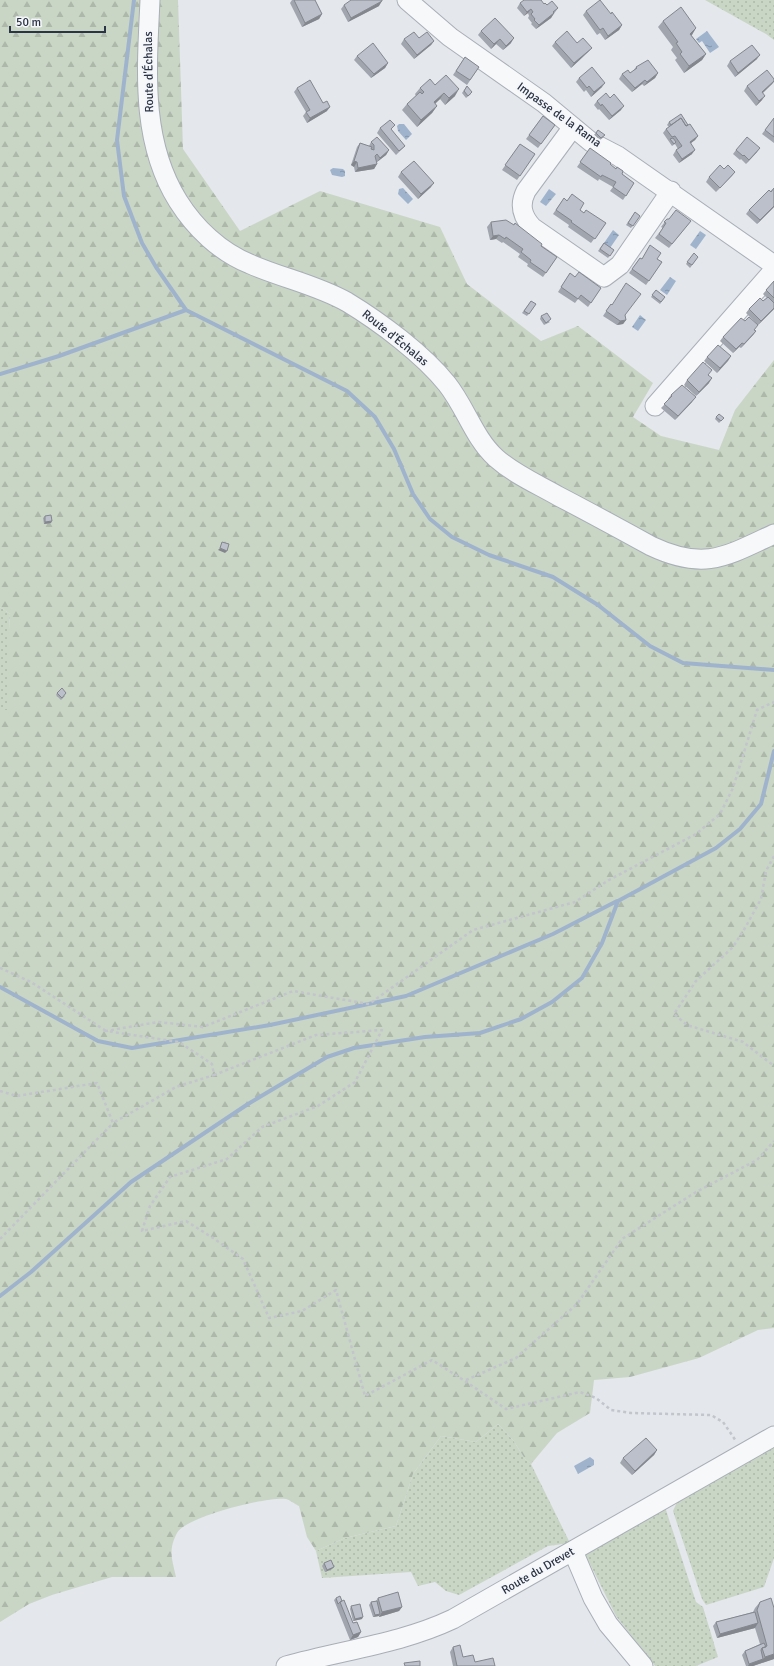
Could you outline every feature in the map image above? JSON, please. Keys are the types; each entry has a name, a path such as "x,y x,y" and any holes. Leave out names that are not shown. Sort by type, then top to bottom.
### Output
{"street":[{"name":"Route d'Échalas","path":"150,0 147,86 151,128 156,148 167,180 179,202 187,215 210,239 236,258 330,293 365,313 408,346 447,384 482,442 498,460 518,474 650,546 668,555 681,558 694,560 707,559 731,554 774,534"},
{"name":"Impasse de la Rama","path":"407,0 450,37 529,92 591,142 618,156 774,265"},
{"path":"572,127 526,191 522,203 522,209 527,222 532,227 604,277 620,264 670,191"},
{"path":"655,406 774,270"},
{"name":"Route du Drevet","path":"286,1666 394,1641 430,1630 453,1619 774,1436"},
{"path":"573,1550 593,1598 608,1624 643,1666"}],"path":[{"path":"106,1031 158,1022 203,1027 293,991 369,1004 473,930 575,902 610,880 696,834 720,814 733,788 757,710 774,702"},
{"path":"774,856 766,871 762,899 733,947 696,981 674,1014 687,1025 743,1042 774,1066"},
{"path":"0,968 31,982 106,1031 179,1042 212,1064 214,1075"},
{"path":"0,1239 113,1123 176,1087 214,1075 316,1035 382,1030 355,1082 318,1106 262,1127 227,1159 170,1177 150,1206 142,1231 186,1221 214,1238 243,1259 269,1318 302,1311 336,1290 365,1396 432,1360 466,1381 506,1409 580,1392 596,1398 611,1410 631,1413 669,1415 711,1415 723,1422 733,1435 742,1454"},
{"path":"0,1091 18,1096 97,1083 113,1123"},
{"path":"466,1381 516,1358 577,1304 622,1239 696,1192 757,1160 774,1141"}],"green space":[{"path":"0,0 178,0 183,149 240,231 320,191 440,227 467,284 541,341 578,326 653,383 633,417 661,436 719,450 735,410 774,360 774,1328 758,1330 699,1358 630,1377 594,1380 590,1413 557,1433 531,1464 525,1459 513,1440 498,1424 476,1442 441,1436 413,1474 396,1526 345,1538 316,1551 307,1537 299,1506 286,1499 276,1499 246,1504 210,1514 183,1527 177,1533 172,1545 172,1560 176,1577 112,1577 52,1595 29,1604 0,1622 0,710 9,710 10,614 0,607"},
{"path":"705,0 774,0 774,40 766,34"},
{"path":"0,607 10,614 9,710 0,710"},
{"path":"498,1424 513,1440 525,1459 531,1464 570,1543 548,1546 459,1595 446,1591 435,1582 418,1586 411,1572 322,1578 316,1551 345,1538 396,1526 413,1474 441,1436 476,1442"},
{"path":"774,1446 774,1558 764,1587 706,1605 702,1599 673,1511 677,1502"},
{"path":"665,1507 696,1602 703,1607 718,1657 696,1666 655,1666 616,1616 584,1552"}],"water":[{"path":"707,31 719,47 710,53 702,41 699,43 696,39"},
{"path":"399,124 404,124 412,134 406,140 398,131 397,126"},
{"path":"333,168 343,169 345,171 345,176 342,177 332,175 330,170"},
{"path":"403,188 413,199 408,204 398,194 399,189"},
{"path":"549,189 556,194 546,206 540,202"},
{"path":"613,230 619,235 610,248 604,243"},
{"path":"700,231 706,235 696,249 690,245"},
{"path":"670,277 676,281 667,295 660,290"},
{"path":"640,315 646,320 638,331 632,327"},
{"path":"590,1457 594,1460 594,1465 578,1474 574,1466"}],"building":[{"path":"294,0 315,0 322,14 305,23"},
{"path":"351,0 382,1 351,18 344,5"},
{"path":"524,0 541,0 547,5 552,1 558,8 539,25 531,14 533,12 531,9 527,12 520,3"},
{"path":"600,0 622,25 608,36 603,28 600,30 586,11"},
{"path":"681,7 696,28 690,34 706,54 689,66 680,54 682,52 676,43 678,42 663,21"},
{"path":"495,18 514,38 506,46 500,39 494,44 481,31"},
{"path":"567,31 577,43 583,38 592,48 574,63 555,42"},
{"path":"414,32 419,38 427,32 434,41 417,55 404,39"},
{"path":"373,43 388,63 374,74 357,56"},
{"path":"752,45 760,55 738,73 730,61"},
{"path":"465,57 479,67 470,80 456,71"},
{"path":"648,60 658,73 647,82 645,80 635,88 622,74 628,70 630,73 637,68 636,67"},
{"path":"592,67 605,83 594,92 589,86 587,88 579,78"},
{"path":"767,70 774,81 762,92 765,96 759,101 747,86"},
{"path":"446,75 459,89 449,98 444,93 434,102 437,106 421,120 407,104 420,92 422,94 424,92 420,88 430,79 435,85"},
{"path":"310,80 323,103 327,101 330,107 310,118 306,112 310,110 297,88"},
{"path":"467,86 472,92 468,96 464,91"},
{"path":"606,93 610,98 614,94 624,106 612,116 602,104 601,106 597,101"},
{"path":"681,114 688,125 686,126 681,118 671,125 669,122"},
{"path":"543,116 555,125 541,144 529,135"},
{"path":"681,118 686,126 690,124 698,136 690,142 695,150 682,159 676,150 682,146 675,136 672,137 666,129"},
{"path":"774,118 774,137 765,130"},
{"path":"390,120 395,125 391,129 405,146 399,151 380,128"},
{"path":"598,130 605,135 601,138 596,133"},
{"path":"377,137 389,150 380,158 377,154 375,156 377,164 358,168 357,162 354,161 360,143 372,147 371,149 374,150 374,145 371,142"},
{"path":"747,137 760,148 749,160 736,150"},
{"path":"673,138 676,142 674,144 670,139"},
{"path":"520,144 535,154 520,176 505,165"},
{"path":"590,148 611,163 610,164 616,169 617,167 623,171 622,174 634,183 626,196 613,187 616,182 602,175 601,177 580,162"},
{"path":"414,161 434,183 421,194 401,172"},
{"path":"720,165 724,169 728,165 735,172 720,188 709,177"},
{"path":"774,188 774,206 760,220 749,210 769,190 771,192"},
{"path":"572,194 584,203 580,210 584,213 586,210 606,223 595,239 556,210 564,198 567,201"},
{"path":"676,210 691,221 672,244 659,234 666,223 664,222 669,219"},
{"path":"635,212 640,216 633,226 628,223"},
{"path":"506,220 514,225 515,223 542,244 541,246 557,257 546,273 530,262 531,260 521,252 523,249 506,237 505,239 499,235 493,236 491,222"},
{"path":"604,243 614,250 610,256 600,249"},
{"path":"650,245 661,253 657,259 662,262 649,281 632,269 640,258 642,259"},
{"path":"694,253 698,257 692,265 687,262"},
{"path":"579,272 601,288 591,303 581,295 578,299 561,287 570,273 575,277"},
{"path":"774,281 774,298 766,290"},
{"path":"626,283 641,294 625,315 626,320 620,321 606,311 611,304 612,305"},
{"path":"656,290 665,297 661,302 652,295"},
{"path":"768,297 774,303 774,308 761,321 749,309 760,298 763,301"},
{"path":"531,301 536,304 529,314 524,311"},
{"path":"547,313 551,319 546,323 541,316"},
{"path":"749,317 758,325 754,330 756,331 744,344 742,343 736,349 723,337 741,318 745,321"},
{"path":"718,345 731,356 720,368 707,357"},
{"path":"703,362 712,370 708,375 712,378 699,392 687,380"},
{"path":"682,385 696,397 678,416 664,404"},
{"path":"719,414 724,418 721,421 716,417"},
{"path":"51,515 52,521 45,522 45,516"},
{"path":"222,542 229,544 227,551 220,548"},
{"path":"62,688 66,693 62,698 57,693"},
{"path":"646,1438 657,1450 635,1471 623,1458"},
{"path":"331,1560 334,1567 327,1570 324,1563"},
{"path":"398,1592 402,1607 382,1612 378,1598"},
{"path":"340,1596 342,1601 338,1604 336,1598"},
{"path":"771,1598 774,1608 774,1654 765,1657 762,1648 767,1646 757,1610 760,1602"},
{"path":"344,1600 353,1623 357,1622 361,1632 353,1635 340,1602"},
{"path":"377,1601 380,1614 375,1615 371,1602"},
{"path":"360,1604 363,1617 355,1619 351,1606"},
{"path":"755,1612 758,1623 720,1634 716,1622"},
{"path":"764,1643 766,1647 762,1648 761,1650 763,1659 749,1664 745,1651"},
{"path":"460,1645 463,1657 473,1655 475,1662 493,1658 495,1666 457,1666 453,1647"},
{"path":"420,1661 420,1666 405,1666 404,1663"}],"waterway":[{"path":"134,0 117,140 124,196 142,243 156,267 186,310 347,391 375,417 394,449 413,494 430,519 452,537 489,555 553,577 598,605 650,646 683,663 774,670"},
{"path":"0,374 59,356 186,310"},
{"path":"0,1296 31,1272 131,1182 248,1104 327,1057 354,1048 425,1037 480,1033 521,1019 552,1002 582,978 602,943 618,901 716,848 740,829 761,804 774,751"},
{"path":"0,987 98,1041 132,1048 270,1025 406,996 553,934 617,901"}]}
